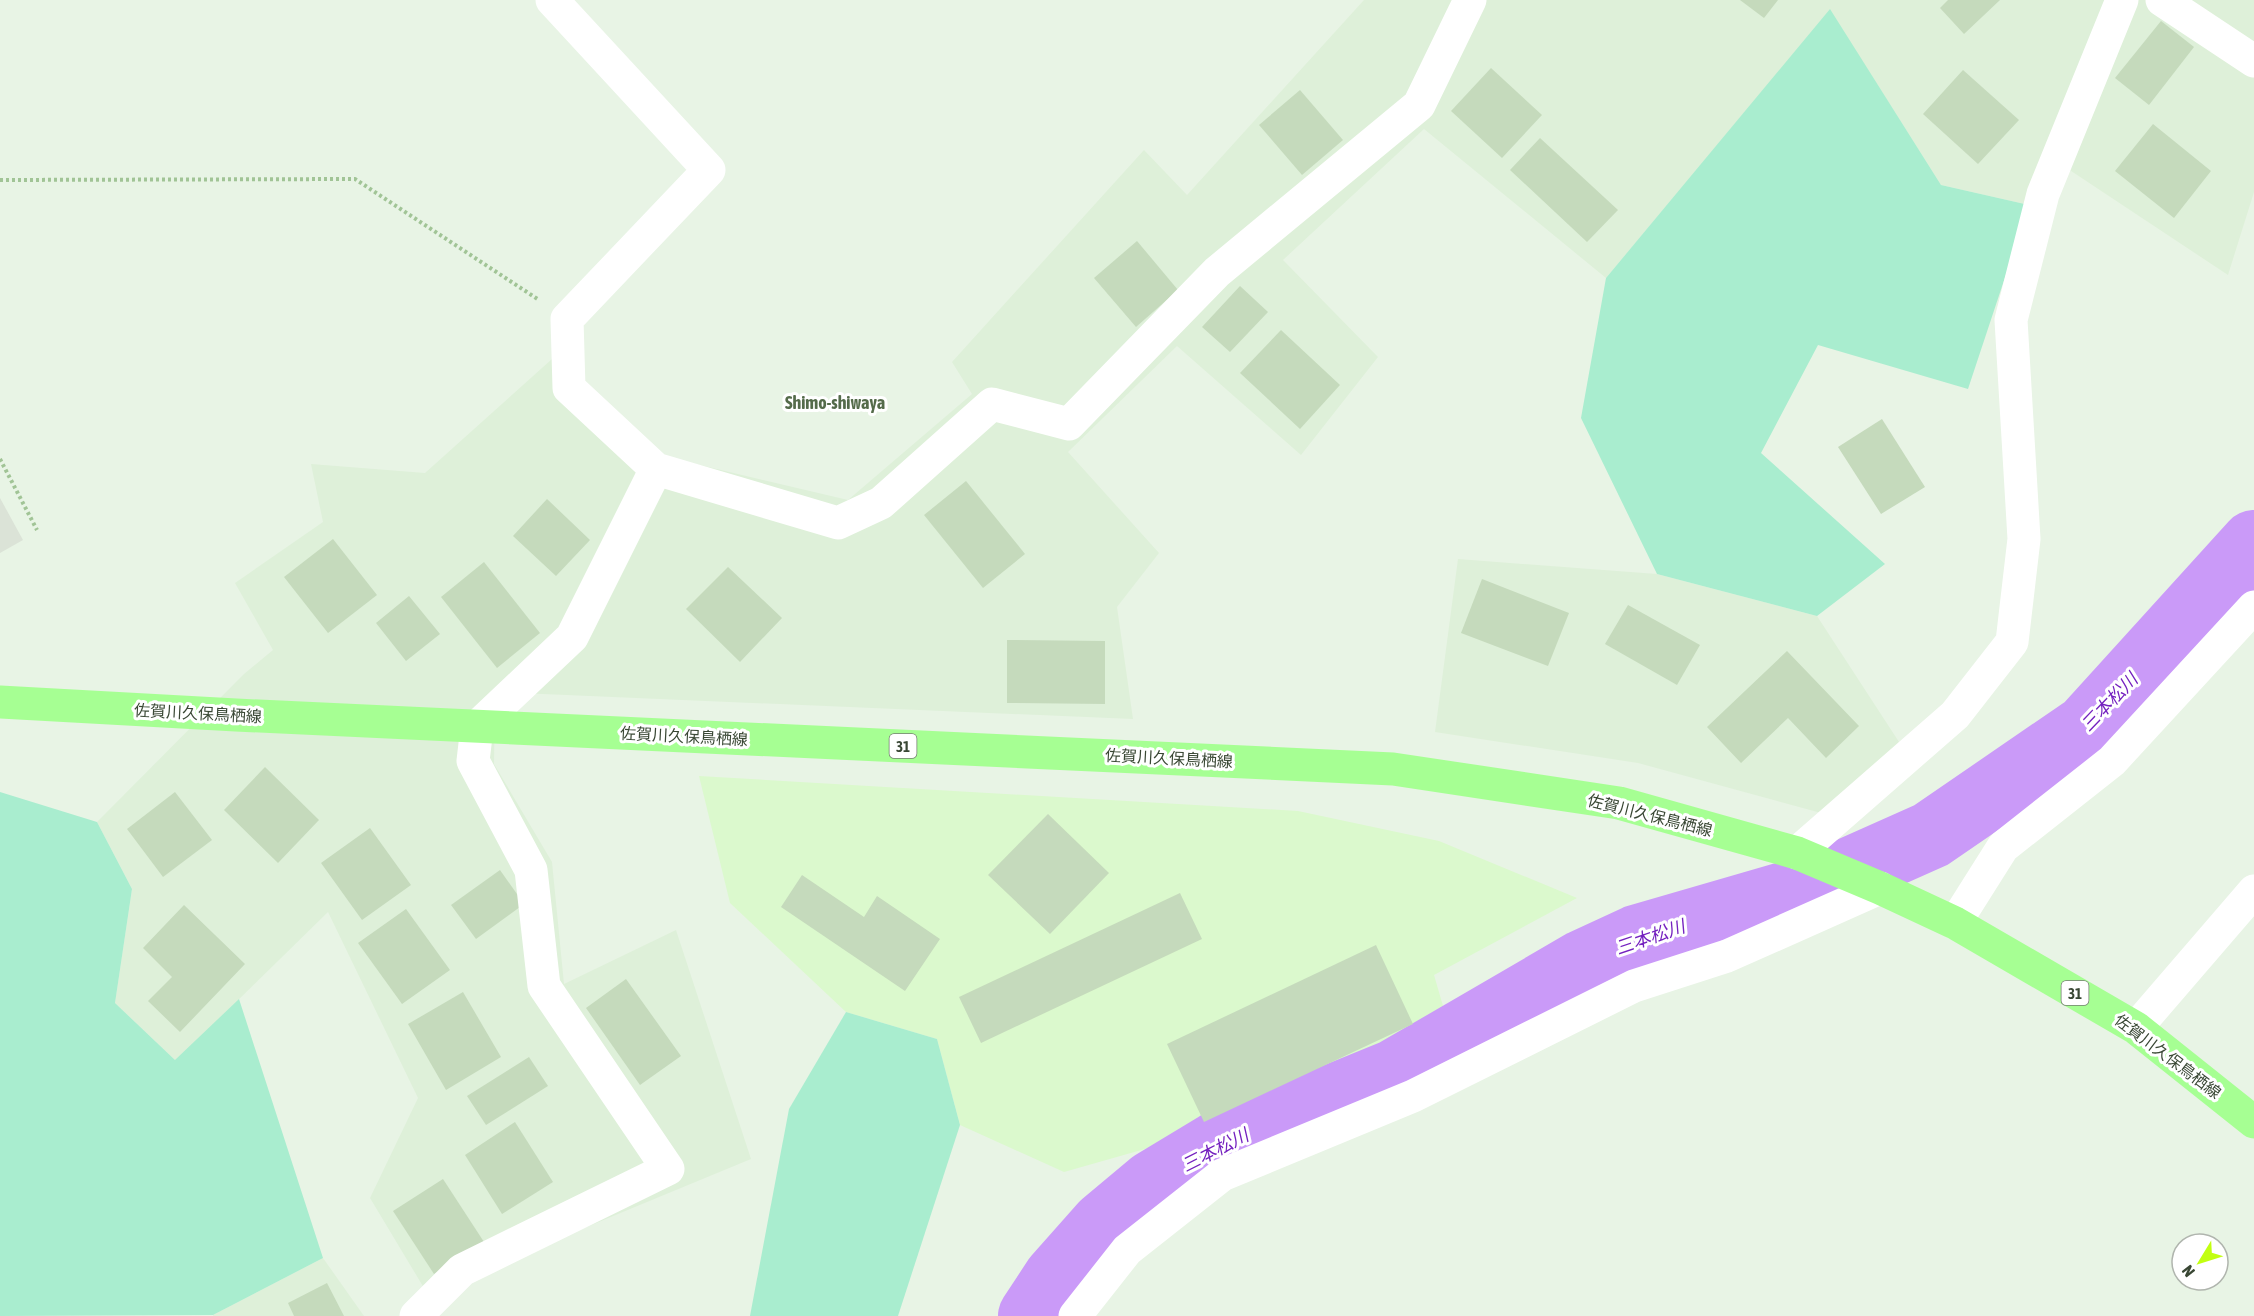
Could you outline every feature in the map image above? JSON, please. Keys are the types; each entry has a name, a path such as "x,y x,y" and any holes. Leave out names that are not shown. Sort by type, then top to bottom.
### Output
{"main road":[{"name":"佐賀川久保鳥栖線","path":"0,702 477,727 1393,769 1619,803 1797,853 1956,923 2136,1028 2254,1122"}],"street":[{"path":"552,0 710,170 567,319 568,388 656,470 838,523 881,503 992,404 1069,424 1217,272 1419,105 1470,0"},
{"path":"1797,853 1955,715 2012,642 2024,539 2011,320 2043,194 2122,0"},
{"path":"2162,0 2254,61"},
{"path":"416,1316 462,1270 668,1169 544,986 531,870 473,761 477,727 572,637 656,470"},
{"path":"1956,923 2003,847 2112,761 2254,607"},
{"path":"1075,1316 1127,1250 1222,1175 1413,1096 1634,986 1727,956 1880,888"},
{"path":"2136,1028 2254,891"}],"path":[{"path":"0,180 355,179 567,319"},
{"path":"0,459 37,530"}],"shaded area":[{"path":"1364,0 2254,0 2254,192 2228,275 2047,155 2029,205 1941,185 1830,10 1606,278 1424,129 1283,260 1378,357 1301,455 1177,346 1068,452 1159,553 1117,607 1133,719 495,692 494,764 552,862 564,984 676,930 751,1159 427,1293 370,1198 418,1098 328,912 176,1061 115,1003 132,889 97,822 244,674 273,650 235,583 323,522 311,464 425,473 552,359 662,456 848,500 972,394 952,362 1144,150 1187,195"},
{"path":"1830,9 1941,185 2029,205 1968,389 1818,345 1761,453 1885,564 1817,616 1657,574 1581,418 1606,278"},
{"path":"0,498 23,540 0,553"},
{"path":"1458,559 1657,574 1817,616 1914,765 1854,822 1638,763 1435,732"},
{"path":"699,776 1298,811 1439,841 1577,898 1434,975 1457,1054 1202,1170 1159,1145 1064,1172 960,1125 937,1039 846,1012 730,903"},
{"path":"0,792 97,822 132,889 115,1003 175,1060 239,999 323,1258 213,1315 0,1316"},
{"path":"846,1012 937,1039 960,1125 898,1316 750,1316 789,1109"},
{"path":"323,1258 364,1316 213,1316 213,1315"}],"building":[{"path":"1740,0 1778,0 1764,18"},
{"path":"1948,0 2000,0 1964,34 1940,8"},
{"path":"2161,21 2194,47 2149,105 2115,78"},
{"path":"1491,68 1542,115 1502,158 1451,111"},
{"path":"1963,70 2019,120 1978,164 1923,114"},
{"path":"1300,90 1343,140 1302,175 1259,125"},
{"path":"2153,124 2211,171 2174,218 2115,171"},
{"path":"1540,138 1618,210 1587,242 1510,170"},
{"path":"1137,241 1178,290 1136,327 1094,278"},
{"path":"1240,286 1268,312 1230,352 1202,327"},
{"path":"1281,330 1340,385 1300,429 1240,373"},
{"path":"1882,419 1925,487 1881,514 1838,447"},
{"path":"966,481 1025,554 983,588 924,515"},
{"path":"547,499 590,540 556,576 513,536"},
{"path":"333,539 377,595 328,633 284,577"},
{"path":"484,562 540,633 497,668 441,597"},
{"path":"728,567 782,618 740,662 686,609"},
{"path":"1482,579 1569,613 1548,666 1461,633"},
{"path":"409,596 440,634 406,661 376,623"},
{"path":"1628,605 1700,645 1677,685 1605,644"},
{"path":"1007,640 1105,641 1105,704 1007,703"},
{"path":"1787,651 1859,726 1826,758 1788,718 1741,763 1707,727"},
{"path":"265,767 319,820 278,863 224,810"},
{"path":"175,792 212,840 163,877 127,829"},
{"path":"1048,814 1109,873 1050,934 988,875"},
{"path":"370,828 411,885 362,920 321,863"},
{"path":"500,870 524,904 476,939 451,905"},
{"path":"802,875 864,917 877,896 940,939 905,991 781,907"},
{"path":"1180,893 1202,939 981,1043 959,997"},
{"path":"184,905 245,964 180,1032 148,1001 172,977 143,948"},
{"path":"406,909 450,970 402,1004 358,943"},
{"path":"1376,945 1413,1024 1204,1122 1167,1044"},
{"path":"626,979 681,1056 640,1085 586,1008"},
{"path":"463,992 501,1057 446,1090 408,1024"},
{"path":"529,1057 548,1086 486,1125 467,1096"},
{"path":"515,1122 553,1182 502,1214 465,1155"},
{"path":"443,1179 484,1242 434,1274 393,1211"},
{"path":"327,1283 344,1316 294,1316 288,1303"}],"waterway":[{"name":"三本松川","path":"1032,1316 1057,1278 1104,1225 1153,1184 1216,1146 1395,1073 1584,963 1636,939 1812,888 1931,835 2087,728 2254,544"}],"district":[{"name":"Shimo-shiwaya","path":"835,402"}]}
